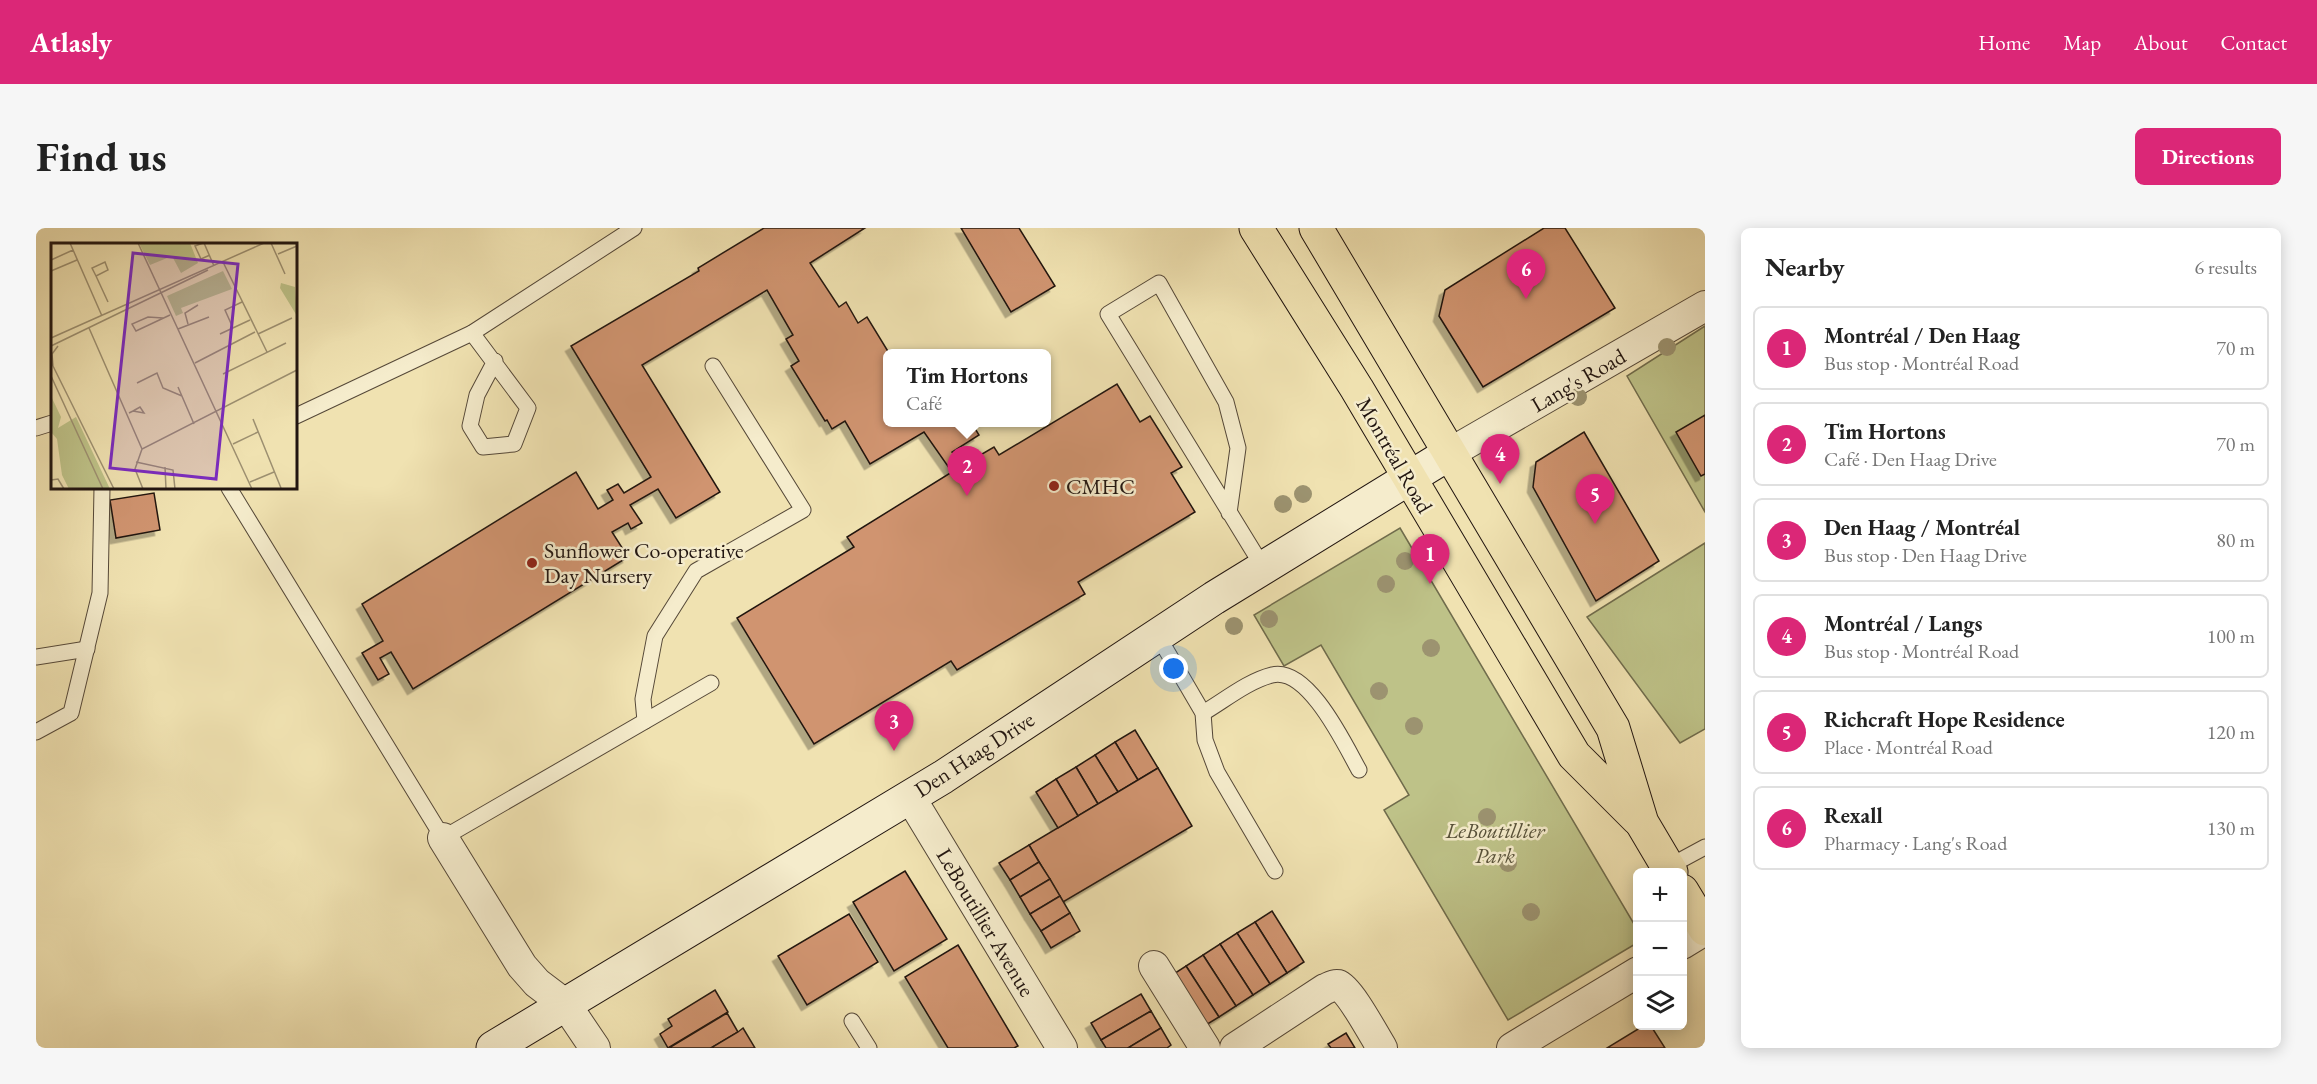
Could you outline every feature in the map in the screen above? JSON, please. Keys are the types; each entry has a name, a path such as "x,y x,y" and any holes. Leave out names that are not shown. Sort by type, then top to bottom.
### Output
{"main road":[{"name":"Montréal Road","path":"1256,228 1574,755 1642,823"},
{"name":"Montréal Road","path":"1316,228 1613,728 1642,823 1669,868"},
{"name":"Montréal Road","path":"1687,899 1705,930"}],"street":[{"name":"Lang's Road","path":"1450,453 1705,306"},
{"name":"Den Haag Drive","path":"493,1048 910,796 1263,567 1450,453"},
{"name":"LeBoutillier Avenue","path":"910,796 1062,1048"},
{"path":"443,838 522,966 537,982 567,1005 595,1048"},
{"path":"1687,941 1705,930"},
{"path":"1154,966 1205,1048"},
{"path":"1512,1048 1633,975"},
{"path":"1235,1048 1324,990 1336,985 1350,997 1382,1048"}],"lane":[{"path":"297,416 472,333 634,228"},
{"path":"1229,513 1238,448 1226,402 1159,283 1108,314 1229,513 1263,567"},
{"path":"472,333 495,361 528,408 514,444 483,447 470,426 477,395 495,361"},
{"path":"645,721 643,699 655,636 696,571 803,510 713,366"},
{"path":"36,428 51,423"},
{"path":"36,732 71,713 100,593 102,489"},
{"path":"230,489 443,838 711,683"},
{"path":"1158,636 1203,713 1205,740 1217,772 1275,871"},
{"path":"36,657 87,649"},
{"path":"1203,713 1259,679 1275,674 1290,676 1305,687 1323,708 1359,770"},
{"path":"1683,868 1705,847"},
{"path":"852,1021 869,1048"}],"green space":[{"path":"1705,326 1705,512 1627,376"},
{"name":"LeBoutillier Park","path":"1400,528 1633,922 1633,945 1508,1020 1384,810 1409,795 1321,645 1284,666 1254,615"},
{"path":"1705,543 1705,729 1680,743 1587,617"}],"building":[{"name":"CMHC","path":"764,228 865,228 810,263 839,307 846,302 858,323 867,317 887,349 883,349 883,427 974,427 979,435 952,452 965,464 994,447 999,455 1046,427 1051,427 1051,424 1117,384 1140,422 1150,416 1182,467 1171,473 1195,512 1078,582 1085,594 957,670 951,661 814,744 737,618 854,547 847,537 952,472 924,432 870,464 845,421 832,429 791,366 799,361 786,339 793,335 767,290 642,365 720,492 676,518 658,489 630,505 642,523 631,529 628,523 612,532 628,557 413,689 391,652 380,658 389,674 378,680 362,653 383,641 362,604 576,472 598,509 613,500 607,490 618,484 624,493 651,477 571,346 699,271 698,268"},
{"path":"961,228 1019,228 1055,286 1011,312"},
{"path":"1544,228 1565,228 1615,308 1483,387 1439,316 1445,290"},
{"path":"1705,415 1705,474 1701,476 1676,432"},
{"path":"1584,432 1659,561 1596,601 1533,487 1536,462"},
{"path":"154,493 160,530 116,538 110,500"},
{"path":"1135,730 1158,768 1138,780 1115,742"},
{"path":"1115,742 1138,780 1118,792 1095,755"},
{"path":"1095,755 1118,792 1098,804 1076,767"},
{"path":"1076,767 1098,804 1078,816 1056,779"},
{"path":"1158,768 1192,826 1063,902 1029,845"},
{"path":"1056,779 1078,816 1058,828 1036,792"},
{"path":"1029,845 1039,862 1010,880 999,863"},
{"path":"1039,862 1050,879 1020,897 1010,880"},
{"path":"905,871 947,939 894,971 853,902"},
{"path":"1050,879 1060,896 1030,914 1020,897"},
{"path":"1060,896 1070,913 1041,931 1030,914"},
{"path":"1272,911 1304,962 1287,973 1255,922"},
{"path":"1070,913 1080,931 1051,948 1041,931"},
{"path":"849,914 878,962 807,1005 778,956"},
{"path":"1255,922 1287,973 1270,984 1237,933"},
{"path":"1237,933 1270,984 1253,995 1220,944"},
{"path":"1220,944 1253,995 1236,1006 1203,955"},
{"path":"958,945 1018,1046 1014,1048 948,1048 905,977"},
{"path":"1203,955 1236,1006 1219,1017 1186,966"},
{"path":"1186,966 1219,1017 1201,1028 1169,977"},
{"path":"715,990 728,1012 668,1048 660,1034 672,1026 668,1019"},
{"path":"1141,994 1151,1011 1101,1040 1091,1023"},
{"path":"1151,1011 1161,1028 1128,1048 1106,1048 1101,1040"},
{"path":"727,1013 738,1032 711,1048 669,1048"},
{"path":"743,1028 755,1048 711,1048 738,1032"},
{"path":"1161,1028 1171,1045 1167,1048 1128,1048"},
{"path":"1636,1030 1654,1030 1665,1048 1607,1048"},
{"path":"1346,1033 1355,1048 1331,1048 1328,1044"}],"place":[{"name":"Rexall","path":"1526,299"},
{"name":"Montréal / Langs","path":"1500,484"},
{"name":"CMHC","path":"1054,486"},
{"name":"Tim Hortons","path":"967,496"},
{"name":"Richcraft Hope Residence","path":"1595,524"},
{"name":"Sunflower Co-operative Day Nursery","path":"532,563"},
{"name":"Montréal / Den Haag","path":"1430,584"},
{"name":"Den Haag / Montréal","path":"894,751"}]}
